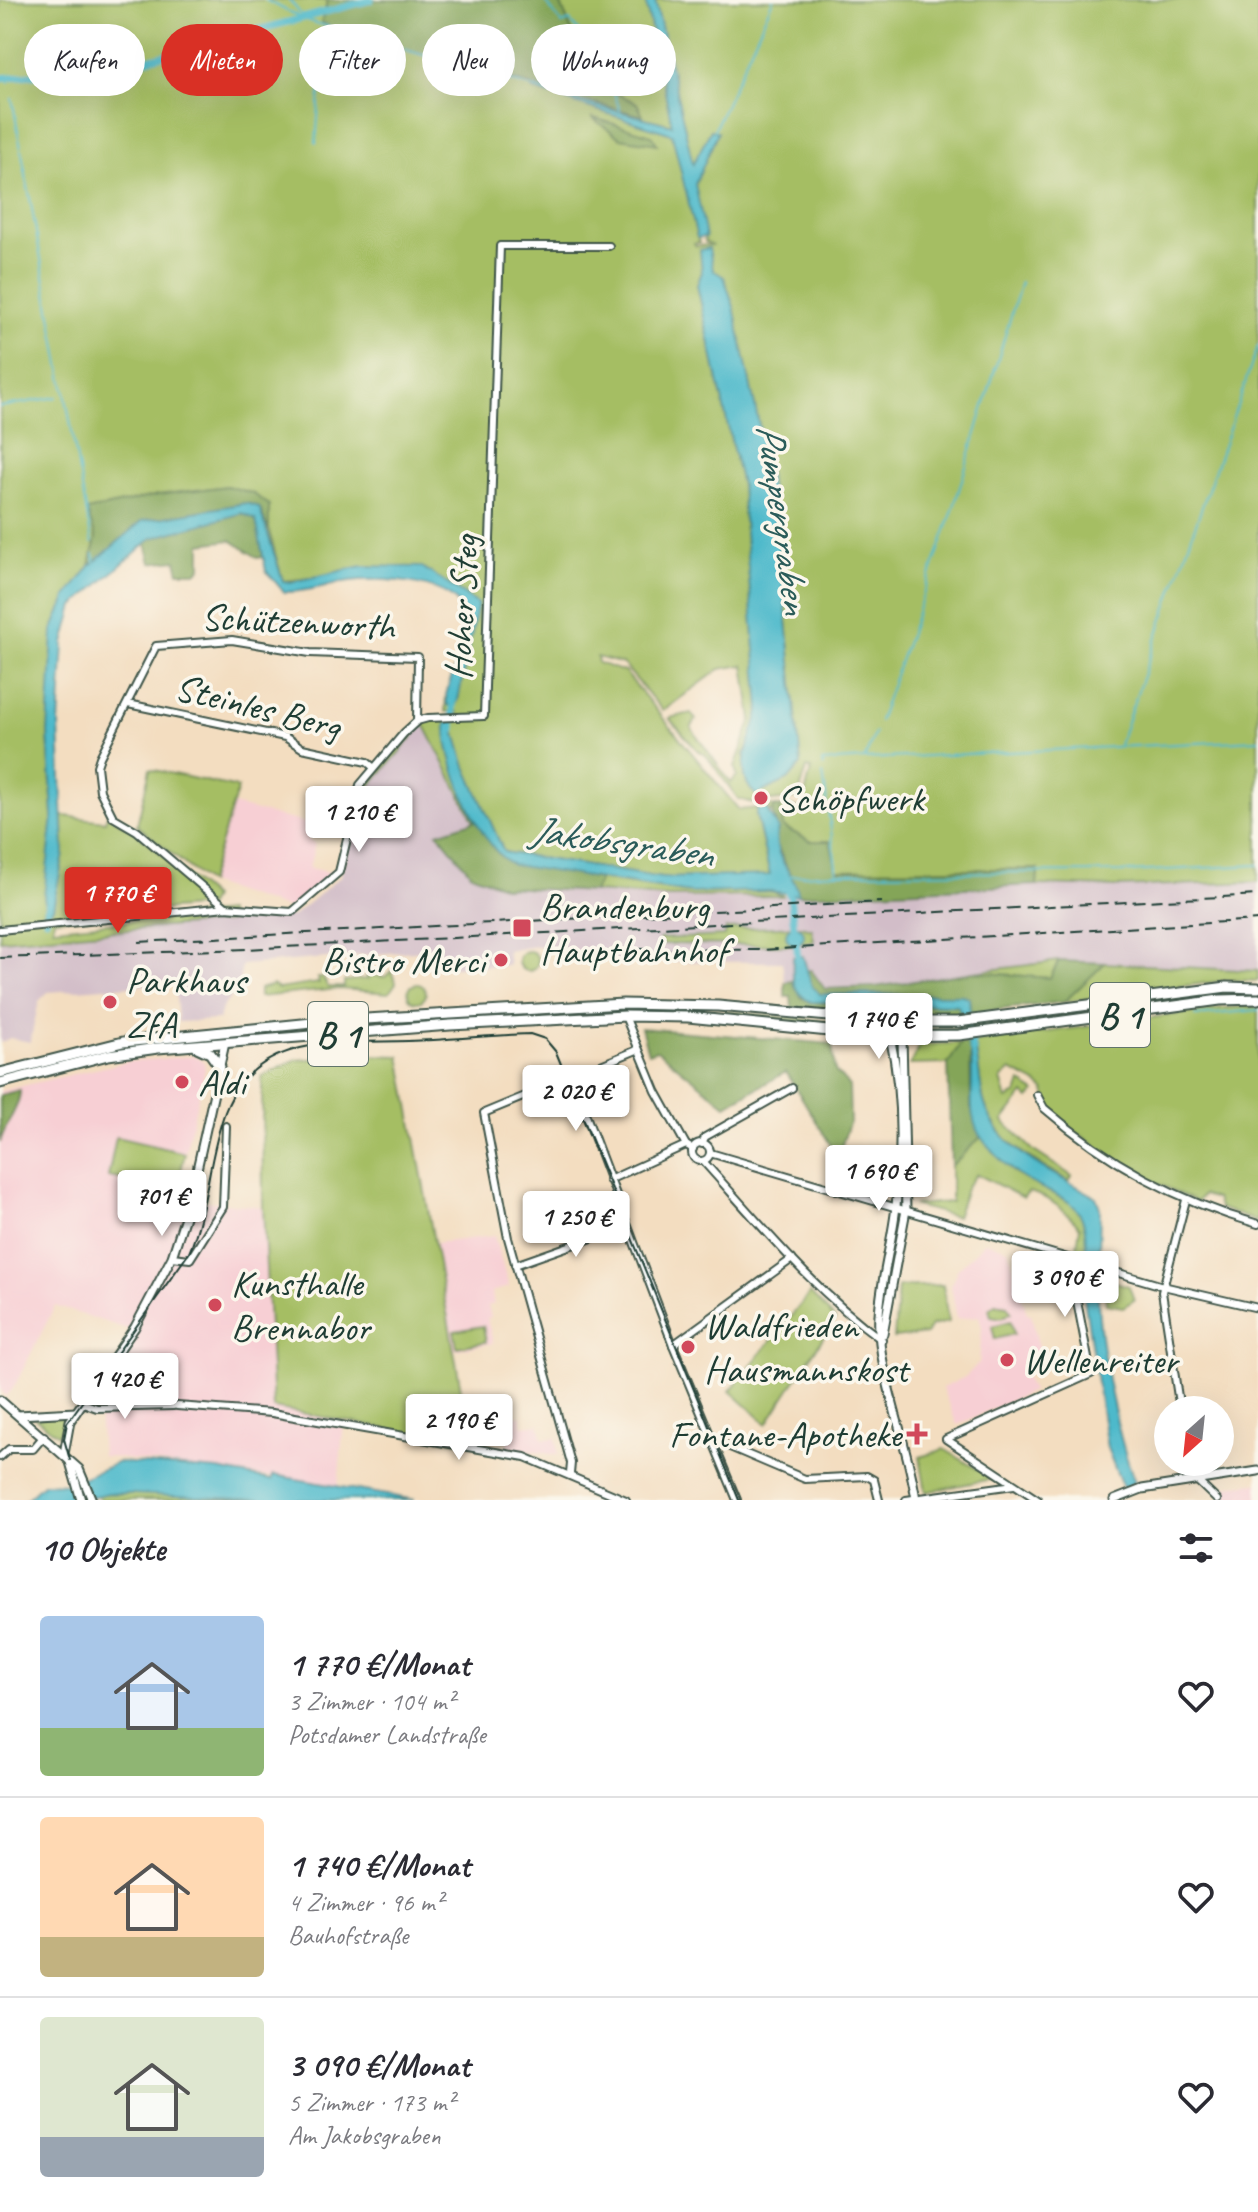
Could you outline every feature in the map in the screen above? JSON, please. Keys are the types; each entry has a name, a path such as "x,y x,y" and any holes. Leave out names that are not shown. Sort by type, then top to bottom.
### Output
{"main road":[{"name":"B 1","path":"0,1073 123,1042 228,1030 623,1004 718,1006 896,1022 958,1022 1227,987 1258,988"},
{"name":"B 1","path":"0,1083 108,1055 186,1046 625,1016 716,1020 890,1036 959,1035 1220,1000 1258,999"},
{"path":"623,1004 625,1016"},
{"path":"716,1020 718,1006"},
{"path":"896,1022 902,1036"},
{"path":"890,1036 896,1022"},
{"path":"225,1043 228,1030"},
{"path":"186,1046 204,1050 220,1067"}],"street":[{"name":"Hoher Steg","path":"0,930 226,907 272,913 292,912 337,876 356,795 373,767 417,721 445,715 484,716 500,246 609,246"},
{"name":"Schützenworth","path":"226,907 137,831 113,817 105,805 97,766 156,646 240,640 310,653 418,657 417,721"},
{"name":"Steinles Berg","path":"128,704 285,737 302,748 367,762 373,767"},
{"path":"625,1016 637,1050 686,1145 693,1149"},
{"path":"890,1036 899,1131 896,1207 878,1317 916,1499"},
{"path":"882,1340 906,1210 902,1036"},
{"path":"81,1500 67,1457 67,1426 135,1327 172,1257 190,1201 225,1043"},
{"path":"570,1474 571,1463 515,1265 484,1113 637,1050"},
{"path":"571,1076 626,1226 737,1500"},
{"path":"693,1149 702,1144 705,1137 792,1088"},
{"path":"1037,1095 1044,1108 1116,1165 1186,1200 1258,1224"},
{"path":"172,1257 190,1259 223,1207 226,1126"},
{"path":"702,1144 710,1153 1069,1259 1163,1286 1258,1308"},
{"path":"609,1180 686,1145"},
{"path":"693,1149 693,1157 703,1161 859,1327 882,1340"},
{"path":"703,1161 710,1153"},
{"path":"1178,1396 1163,1286 1186,1200"},
{"path":"515,1265 626,1226"},
{"path":"673,1345 792,1259"},
{"path":"935,1444 1091,1374 1069,1259"},
{"path":"0,1400 81,1472 92,1500"},
{"path":"83,1403 97,1408 175,1406 272,1413 492,1452 539,1461 626,1500"},
{"path":"18,1415 76,1412"},
{"path":"0,1457 9,1449 33,1449 44,1436"},
{"path":"711,1439 805,1479 867,1476 874,1480 879,1500"},
{"path":"946,1439 1038,1500"},
{"path":"1117,1499 1142,1489 1258,1471"},
{"path":"1192,1476 1217,1500"},
{"path":"906,1500 1014,1485"}],"shaded area":[{"path":"424,723 474,821 438,833 505,887 717,898 1037,885 1117,887 1258,882 1258,971 1059,961 875,987 824,989 811,970 806,971 793,957 792,981 785,982 782,962 556,961 556,951 546,951 545,945 507,950 509,965 428,968 426,950 242,965 238,988 222,1008 219,1020 178,1022 175,983 48,992 39,1001 30,1042 10,1038 0,1043 0,940 293,916 341,876 360,797","holes":["801,926 800,945 660,944"]},
{"path":"233,805 309,824 309,841 315,844 309,868 334,873 289,909 208,883"},
{"path":"194,1056 204,1061 205,1069 185,1153 116,1137 108,1177 177,1189 176,1198 263,1207 273,1408 344,1421 338,1486 102,1456 98,1395 137,1332 55,1306 14,1387 6,1397 0,1389 0,1143 4,1124 20,1099 20,1090 0,1095 0,1091 126,1062"},
{"path":"494,1236 509,1287 491,1292 494,1304 488,1306 491,1317 487,1318 493,1343 455,1350 435,1243"},
{"name":"Wellenreiter","path":"985,1242 1008,1249 1027,1314 1031,1314 1041,1357 1021,1367 1032,1391 957,1425 942,1388 965,1377 979,1363 982,1328 979,1316 957,1319 951,1285 957,1270"},
{"path":"509,1415 522,1416 522,1426 539,1424 543,1439 556,1438 558,1455 507,1448 508,1437 489,1435 490,1430 496,1430 497,1417 509,1418"},
{"path":"1258,1483 1258,1500 1226,1500 1218,1491 1233,1485"}],"green space":[{"path":"0,0 328,0 322,22 330,24 299,24 299,96 406,96 406,44 422,48 422,96 515,96 515,72 531,76 531,96 556,96 672,134 699,243 694,243 696,246 711,245 705,242 695,184 718,132 711,130 693,165 676,91 676,24 661,24 655,0 1258,0 1258,882 1117,887 1037,885 1038,869 836,870 810,841 783,827 780,806 802,808 811,769 807,768 798,798 752,803 738,799 706,755 698,751 669,718 691,713 696,720 691,728 731,783 737,776 735,767 752,719 744,665 720,669 663,711 623,664 597,657 598,663 625,672 739,810 776,806 772,812 758,809 756,815 770,876 662,878 504,852 466,767 453,724 468,801 478,820 474,821 424,724 360,797 379,766 408,733 431,720 459,716 457,711 445,712 446,695 448,705 458,700 473,603 422,567 283,581 269,531 269,505 227,486 158,495 88,511 96,538 90,566 66,598 48,733 53,816 44,911 46,913 53,908 64,854 63,816 105,821 107,815 137,833 212,897 208,906 54,919 53,928 228,912 228,922 0,940","holes":["713,271 724,278 734,307 767,463 784,589 801,765 788,780 757,794 744,755 760,708 741,485 697,285 702,272"]},
{"path":"328,0 559,0 569,24 531,24 531,85 515,81 515,24 422,24 422,55 406,50 406,24 321,22"},
{"path":"559,0 645,0 650,24 569,24"},
{"path":"558,96 610,96 637,103 622,96 667,96 673,125"},
{"path":"571,96 622,96 637,103 643,116"},
{"path":"591,117 652,135 657,144 620,138"},
{"path":"227,486 252,493 269,505 269,531 259,507 246,503 142,521 90,566 96,538 87,511 158,495"},
{"path":"242,513 256,520 263,557 258,558 231,540 201,544 201,568 197,572 179,572 176,560 151,563 146,543 152,538"},
{"path":"150,769 238,788 208,883 137,825"},
{"path":"780,806 783,827 810,841 830,841 837,870 1038,869 1037,885 799,895 775,841 778,829 772,812"},
{"path":"478,820 492,845 506,860 513,864 600,879 593,892 505,887 471,874 438,833"},
{"path":"600,879 690,893 770,891 784,896 668,897 594,892"},
{"path":"801,926 812,929 814,941 792,945 659,944 659,939 725,936 726,929"},
{"path":"528,951 535,954 538,961 535,968 528,971 521,968 518,961 521,954"},
{"path":"1059,961 1050,978 974,972"},
{"path":"1059,961 1105,963 1064,1002 970,1013 969,998 962,995 820,994 812,987 806,971 811,970 825,989 875,987 974,972 1050,978"},
{"path":"1105,963 1258,971 1258,981 1229,980 1064,1002"},
{"path":"391,971 396,983 389,993 339,989 259,997 259,989 273,985 278,989 319,983 317,978 323,978 328,987 344,987 344,981 368,979 366,975 385,977"},
{"path":"792,981 802,998 811,1002 957,1005 962,1014 792,1008 791,997 785,997 785,982"},
{"path":"417,984 426,993 417,1002 408,993"},
{"path":"1258,1006 1258,1222 1219,1208 1216,1199 1203,1195 1197,1202 1133,1172 1072,1129 1050,1110 1045,1091 1011,1070 1001,1079 1007,1099 1017,1094 1021,1082 1035,1092 1029,1099 1024,1094 1003,1121 1034,1151 1072,1176 1069,1181 1016,1148 988,1113 974,1042 1222,1008"},
{"path":"726,1011 876,1026 876,1029 725,1015"},
{"path":"641,1028 832,1044 835,1071 849,1086 850,1120 838,1157 786,1072 726,1105 657,1050 648,1053"},
{"path":"961,1043 948,1064 910,1065 920,1045"},
{"path":"961,1043 967,1043 970,1049 971,1107 981,1137 951,1166 948,1064"},
{"path":"400,1056 471,1444 273,1408 263,1207 262,1076 295,1060"},
{"path":"20,1090 17,1103 0,1143 0,1095"},
{"path":"116,1137 185,1153 177,1189 108,1177"},
{"path":"981,1137 1015,1174 1075,1205 1088,1229 1085,1256 1076,1253 1080,1227 1058,1206 1029,1192 1023,1198 977,1174 967,1186 956,1217 913,1205 951,1202 951,1166"},
{"path":"834,1174 890,1191 890,1195 832,1180"},
{"path":"1105,1279 1129,1286 1134,1300 1123,1307 1106,1304"},
{"path":"943,1285 948,1322 931,1326 926,1334 894,1338 898,1287"},
{"path":"810,1293 835,1319 767,1424 730,1391"},
{"path":"995,1304 1007,1306 1011,1312 1002,1318 991,1316 989,1309"},
{"path":"1011,1321 1014,1334 995,1339 992,1326"},
{"path":"483,1326 486,1342 457,1347 454,1331"},
{"path":"35,1418 64,1418 58,1435"},
{"path":"944,1449 991,1479 926,1492 920,1457"},
{"path":"97,1493 239,1496 263,1500 100,1500"}],"water":[{"path":"645,0 655,0 661,24 650,24"},
{"path":"676,91 693,164 711,130 718,132 695,184 706,237 697,238 672,134 553,96 558,96 672,125 666,96 676,96"},
{"path":"709,248 713,270 724,277 734,307 767,463 784,589 801,765 788,780 756,795 748,786 744,765 760,708 741,485 697,285 702,272 700,250"},
{"path":"246,503 259,507 283,581 292,582 362,566 422,567 478,604 458,700 455,706 447,705 446,695 461,646 464,617 459,605 448,595 416,584 379,580 350,581 284,592 266,571 256,520 242,513 152,538 74,606 64,643 59,724 64,854 53,908 46,914 44,896 53,816 48,733 53,629 66,598 90,566 142,521"},
{"path":"446,723 453,724 466,767 504,852 662,878 770,875 756,814 758,809 766,808 778,829 776,839 780,856 799,895 770,891 690,893 513,865 489,841 466,801 451,758"},
{"name":"Jakobsgraben","path":"791,926 799,926 804,935 802,942 791,944 786,939 786,931"},
{"path":"803,956 812,987 820,994 962,995 969,998 970,1013 962,1014 957,1005 811,1002 796,989 793,977 793,957"},
{"path":"974,1042 983,1098 1000,1132 1044,1169 1096,1197 1100,1208 1099,1260 1085,1256 1084,1223 1072,1205 1013,1171 983,1140 973,1117 972,1067 967,1043"},
{"path":"1084,1271 1099,1275 1100,1322 1108,1380 1135,1482 1123,1488 1107,1448 1084,1297"},
{"path":"119,1462 218,1470 272,1480 273,1475 415,1500 263,1500 109,1493 77,1500 25,1500 44,1483 68,1484"}],"waterway":[{"path":"265,0 306,20 531,87"},
{"path":"289,0 305,19"},
{"path":"0,78 118,67 371,0"},
{"path":"544,0 562,24 570,21 594,52 620,111"},
{"path":"714,130 773,0"},
{"path":"8,77 9,82"},
{"path":"316,143 320,96"},
{"path":"12,98 92,543"},
{"path":"879,721 953,510 1021,282"},
{"path":"1119,745 1258,346"},
{"path":"0,407 57,397"},
{"path":"94,554 95,561"},
{"name":"Jakobsgraben","path":"453,696 453,731"},
{"path":"865,758 875,733"},
{"path":"823,766 822,762 865,759 1258,740"},
{"path":"823,774 837,873 1128,872 1258,865"},
{"path":"786,876 836,873"},
{"name":"Jakobsgraben","path":"785,887 790,896 799,965"},
{"name":"Jakobsgraben","path":"46,919 48,905"},
{"name":"Jakobsgraben","path":"964,1005 973,1051"},
{"path":"1195,1016 1258,1010"}],"tram line":[{"path":"70,1460 64,1439 67,1423 189,1253 225,1112 239,1086 257,1068 278,1055 328,1044 530,1034 545,1039 556,1052 739,1500"}],"railway":[{"path":"0,958 246,949 1258,895"},
{"path":"139,942 882,902"},
{"path":"586,954 639,949 763,950 1258,920"}],"place":[{"name":"Schöpfwerk","path":"761,798"},
{"name":"Brandenburg Hauptbahnhof","path":"522,928"},
{"name":"Bistro Merci","path":"501,960"},
{"name":"Parkhaus ZfA","path":"110,1002"},
{"name":"Aldi","path":"182,1082"},
{"name":"Kunsthalle Brennabor","path":"215,1305"},
{"name":"Waldfrieden Hausmannskost","path":"688,1347"},
{"name":"Wellenreiter","path":"1007,1360"},
{"name":"Fontane-Apotheke","path":"917,1434"}],"water label":[{"name":"Pumpergraben","path":"784,518"}]}
